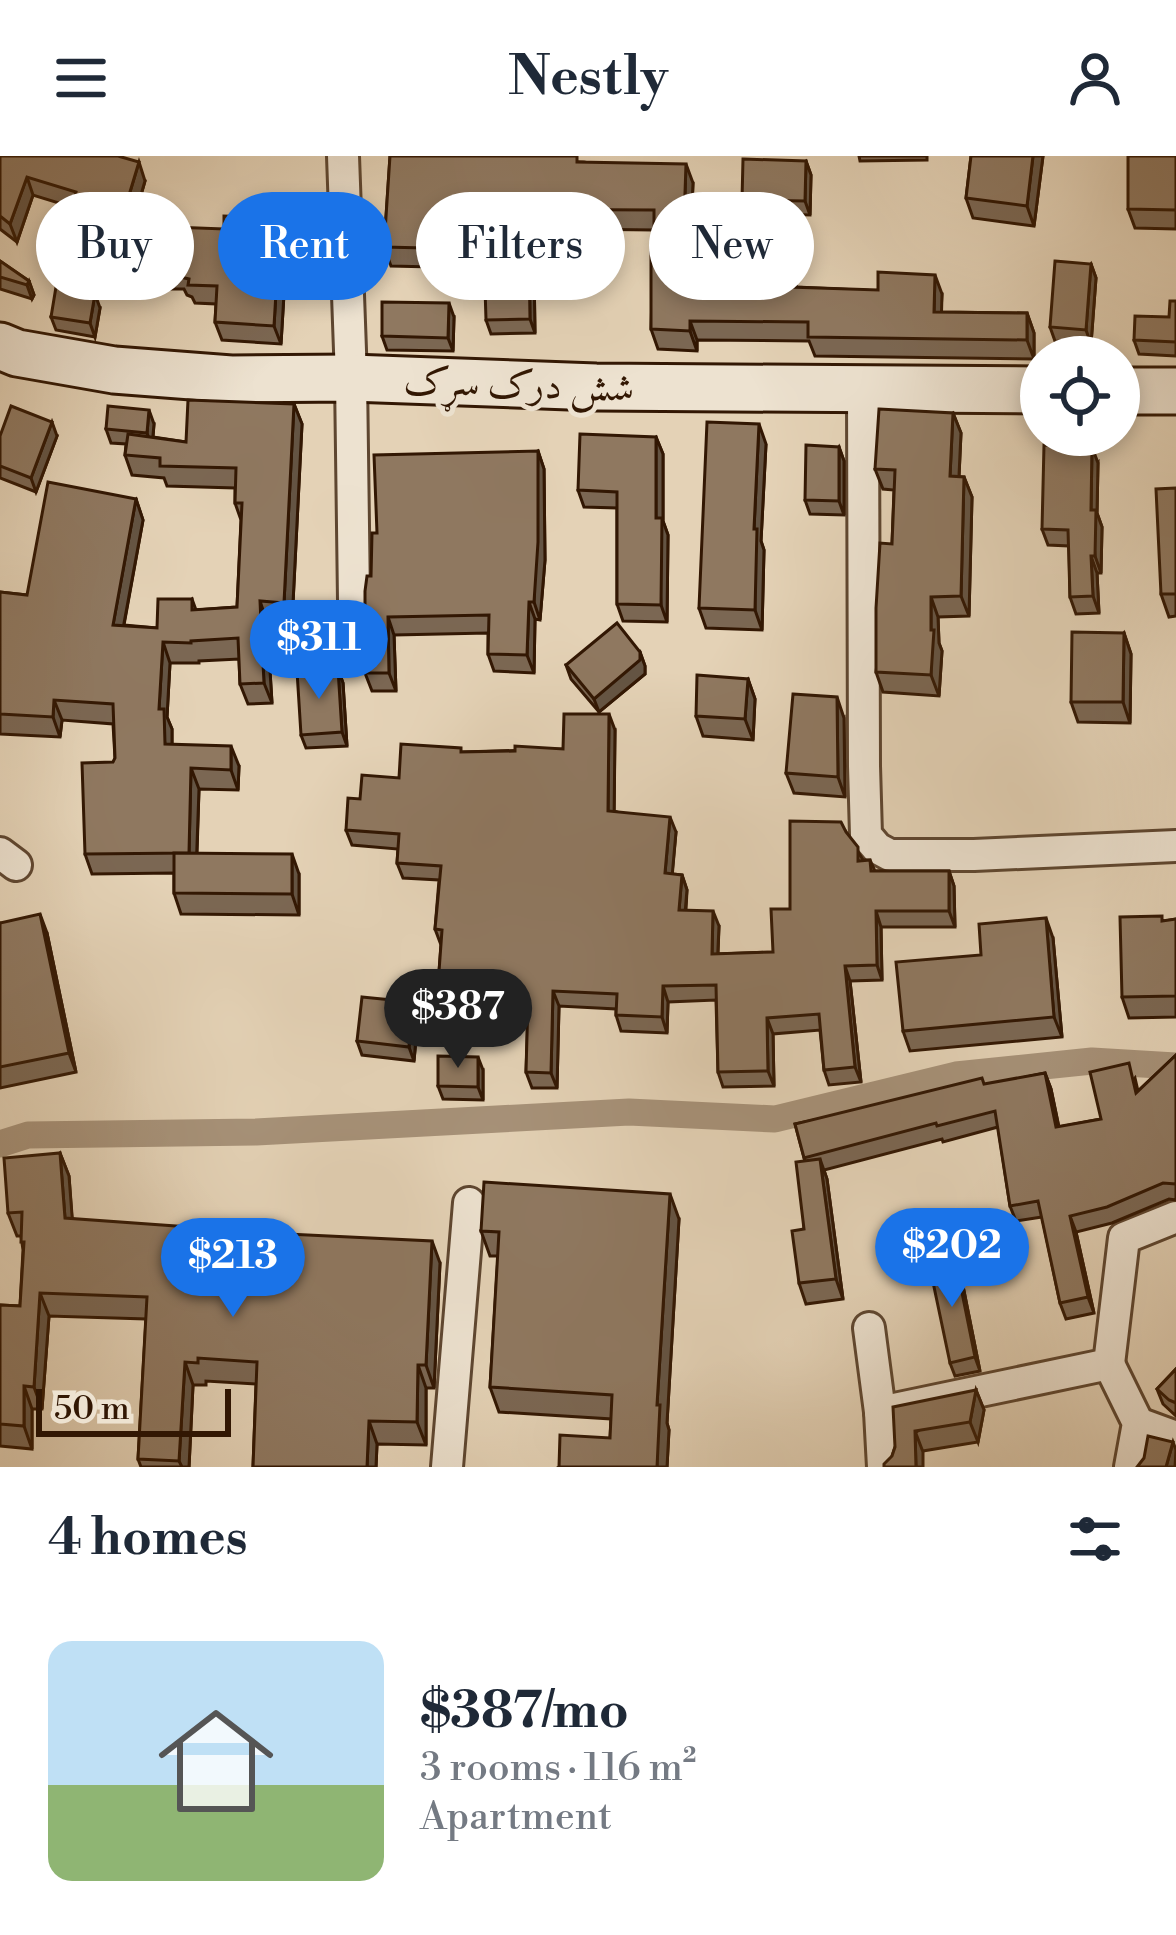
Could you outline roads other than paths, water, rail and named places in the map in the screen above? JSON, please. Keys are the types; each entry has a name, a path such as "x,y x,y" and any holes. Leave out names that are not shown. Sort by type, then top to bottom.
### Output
{"main road":[{"name":"شش درک سړک","path":"0,346 113,370 231,380 1020,390"},
{"path":"1140,391 1176,392"}],"street":[{"path":"343,156 353,600"},
{"path":"863,388 866,836 890,855 1176,846"},
{"path":"446,1467 470,1203"},
{"path":"1130,1467 1138,1423 1109,1364 1124,1238 1176,1217"},
{"path":"869,1328 883,1467"},
{"path":"880,1412 1109,1364"},
{"path":"1138,1423 1176,1437"}],"waterway":[{"path":"0,1144 28,1135 256,1132 629,1112 775,1119 956,1075 1092,1061 1176,1066"}]}
